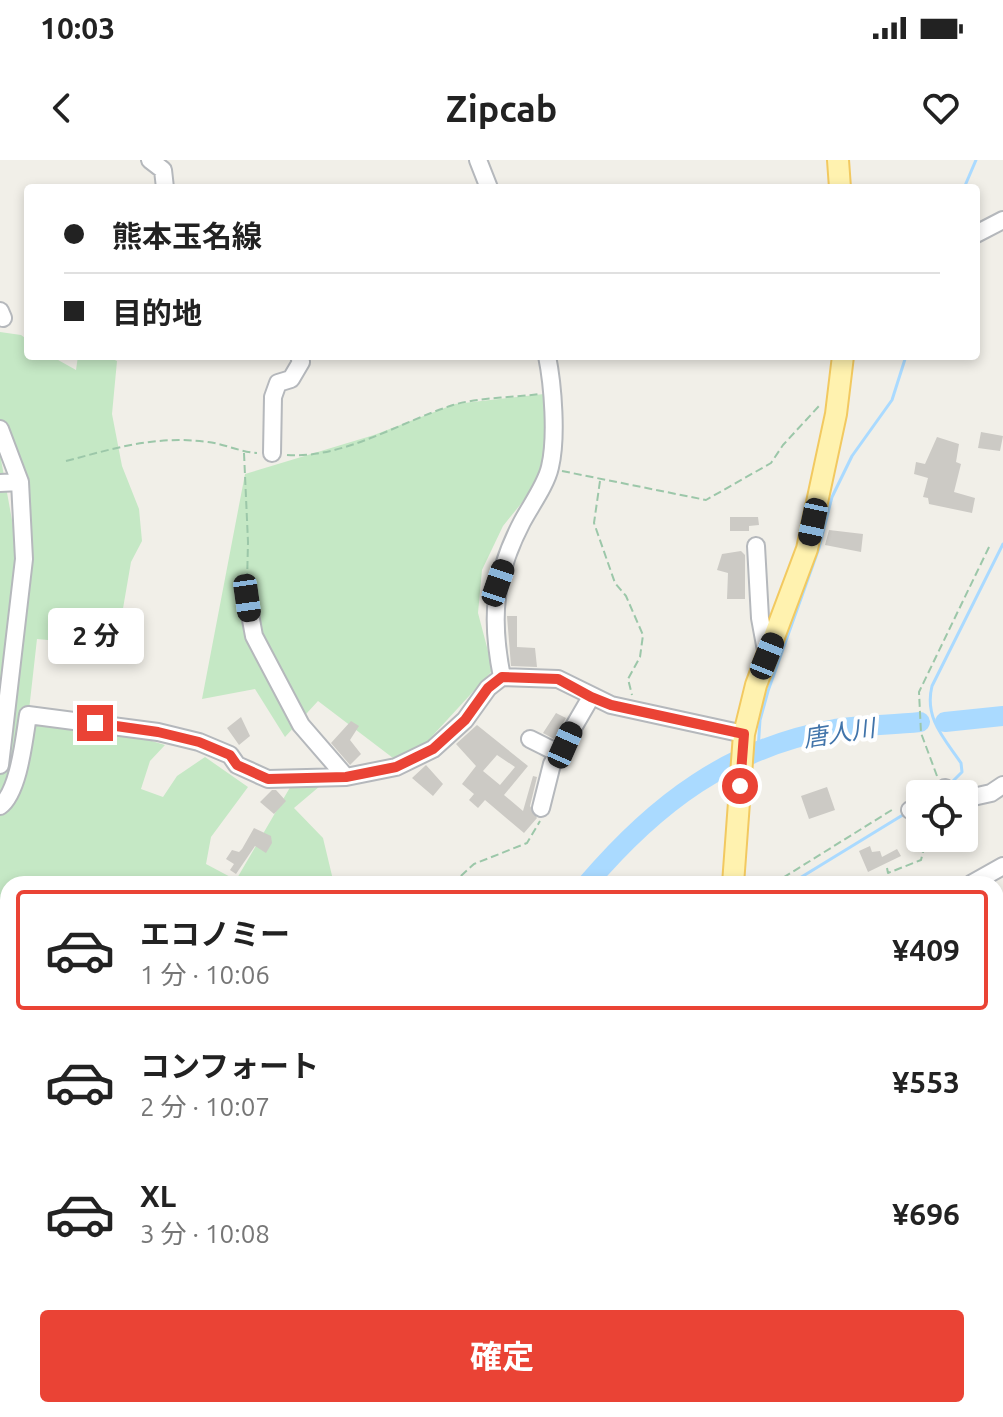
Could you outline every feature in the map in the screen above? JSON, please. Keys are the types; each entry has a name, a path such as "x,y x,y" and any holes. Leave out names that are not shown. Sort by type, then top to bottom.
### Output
{"main road":[{"path":"838,160 840,184"},
{"path":"734,876 743,738 750,703 807,549 843,360"}],"street":[{"path":"150,160 163,170 165,184"},
{"path":"478,160 487,184"},
{"path":"980,232 1003,220"},
{"path":"272,453 273,397 278,383 291,379 300,360"},
{"path":"502,677 494,615 498,583 513,540 550,468 553,393 548,360"},
{"path":"0,429 20,482 24,559 1,758"},
{"path":"0,483 20,482"},
{"path":"756,546 760,618 767,656"},
{"path":"247,598 254,636 301,725 346,777"},
{"path":"0,806 8,800 16,775 28,715 158,732 199,742 230,755 237,765 268,779 346,777 396,767 433,749 465,720 488,688 502,677 558,679 591,697 743,738"},
{"path":"541,808 558,753 591,697"},
{"path":"530,739 558,753"},
{"path":"978,796 991,793 1003,785"}],"path":[{"path":"550,468 706,500 771,463 783,445 840,385"},
{"path":"272,453 307,456 455,404 553,393"},
{"path":"66,461 145,440 211,442 244,452 247,598"},
{"path":"600,480 594,523 615,583 626,596 643,635 640,657 628,679 638,710"},
{"path":"934,780 937,777 921,733 919,692 990,545"},
{"path":"461,876 474,864 527,843 536,831 541,808"},
{"path":"787,876 906,808"},
{"path":"887,868 888,873 921,860 923,852"}],"green space":[{"path":"0,332 24,337 24,360 58,360 76,370 77,360 117,361 112,414 122,466 139,509 142,541 131,562 121,620 111,646 37,639 28,719 142,738 165,745 150,761 141,789 163,797 177,776 205,757 248,787 211,837 206,864 228,876 0,876 0,454 16,542 21,507 0,427"},
{"path":"553,393 550,468 503,526 482,570 478,613 493,670 424,745 393,758 318,701 285,737 255,689 202,699 245,474 374,435 455,404"},
{"path":"292,784 320,786 294,808 323,838 332,876 238,876"}],"building":[{"path":"981,432 1003,436 1000,451 978,448"},
{"path":"937,437 959,444 956,462 961,464 954,492 975,498 972,513 929,504 928,498 923,497 928,478 914,474 916,462 925,464"},
{"path":"730,517 758,517 759,525 749,526 749,531 730,531"},
{"path":"829,530 863,534 861,552 825,545"},
{"path":"741,551 745,555 745,599 727,599 728,573 717,570 722,554"},
{"path":"507,616 517,616 517,647 535,648 537,667 511,666"},
{"path":"556,713 566,718 554,739 543,733"},
{"path":"241,717 250,736 239,745 227,728"},
{"path":"351,721 359,726 350,740 361,754 350,765 331,743"},
{"path":"477,725 528,766 504,795 523,811 533,776 537,777 530,806 537,818 524,833 485,800 478,808 469,800 474,794 462,784 476,766 456,744","holes":["497,755 515,767 500,785 483,771"]},
{"path":"426,765 443,784 433,796 412,778"},
{"path":"827,787 835,810 809,819 801,796"},
{"path":"276,790 286,801 274,814 260,802"},
{"path":"254,828 271,836 272,843 266,853 255,846 236,874 230,870 234,864 226,859 232,850 239,852 242,849"},
{"path":"870,846 872,852 880,851 882,857 897,849 901,856 868,872 859,851"}],"waterway":[{"path":"966,184 976,160"},
{"path":"758,750 760,720 768,691 819,548 832,497 852,456 892,400 905,360"},
{"path":"954,780 962,772 961,763 933,718 932,686 1003,544"},
{"name":"唐人川","path":"945,722 1003,716"},
{"path":"594,876 668,804 728,765 761,750 835,729 920,722"},
{"path":"803,876 906,813"}],"route":[{"path":"95,723 158,732 199,742 230,755 237,765 268,779 346,777 396,767 433,749 465,720 495,680 502,677 558,679 611,705 744,734 740,786"}]}
